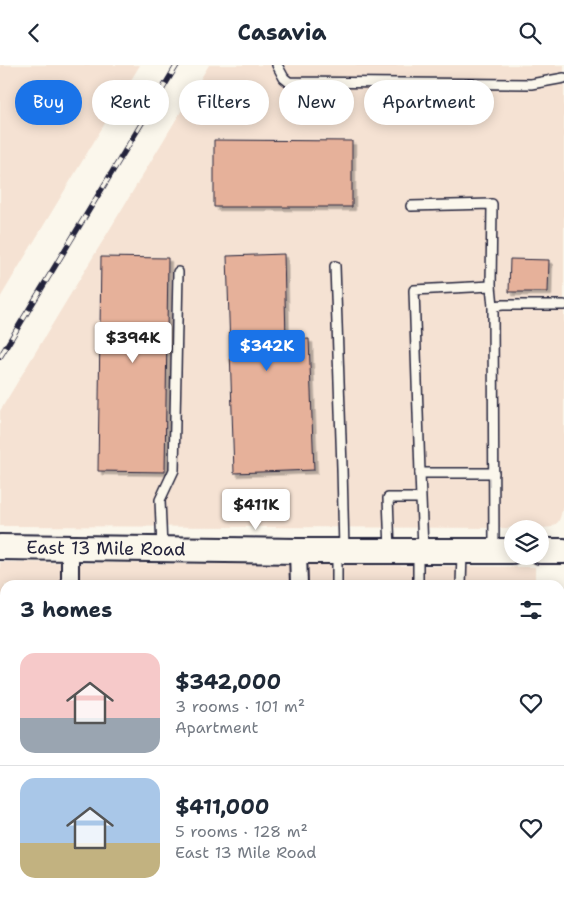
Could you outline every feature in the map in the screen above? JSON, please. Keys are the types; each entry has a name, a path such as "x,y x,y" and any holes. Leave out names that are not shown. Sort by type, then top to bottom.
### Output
{"main road":[{"name":"East 13 Mile Road","path":"0,547 298,551 503,551"},
{"path":"549,551 564,551"}],"street":[{"path":"70,548 70,580"},
{"path":"298,551 299,580"}],"lane":[{"path":"277,65 284,78 289,82 531,84 564,79"},
{"path":"411,205 492,204 491,286 493,306 494,473 503,551"},
{"path":"334,266 342,468 337,580"},
{"path":"162,549 160,500 174,471 178,272"},
{"path":"418,580 420,473 414,290 491,286"},
{"path":"493,306 564,305"},
{"path":"420,473 494,473"},
{"path":"390,551 388,498 420,498"},
{"path":"461,580 462,551"}],"shaded area":[{"path":"0,65 140,65 131,80 92,80 92,125 104,125 0,298"},
{"path":"209,65 564,65 564,503 558,522 552,527 549,527 549,520 504,520 504,528 0,526 0,411 179,115 179,125 269,125 269,80 200,80"},
{"path":"0,562 535,567 535,580 0,580"}],"building":[{"path":"214,140 352,141 352,207 214,207"},
{"path":"284,254 286,340 309,339 314,470 234,473 227,256"},
{"path":"101,257 168,258 165,472 98,471"},
{"path":"510,259 549,260 548,292 509,292"}],"railway":[{"path":"0,357 177,65"}]}
